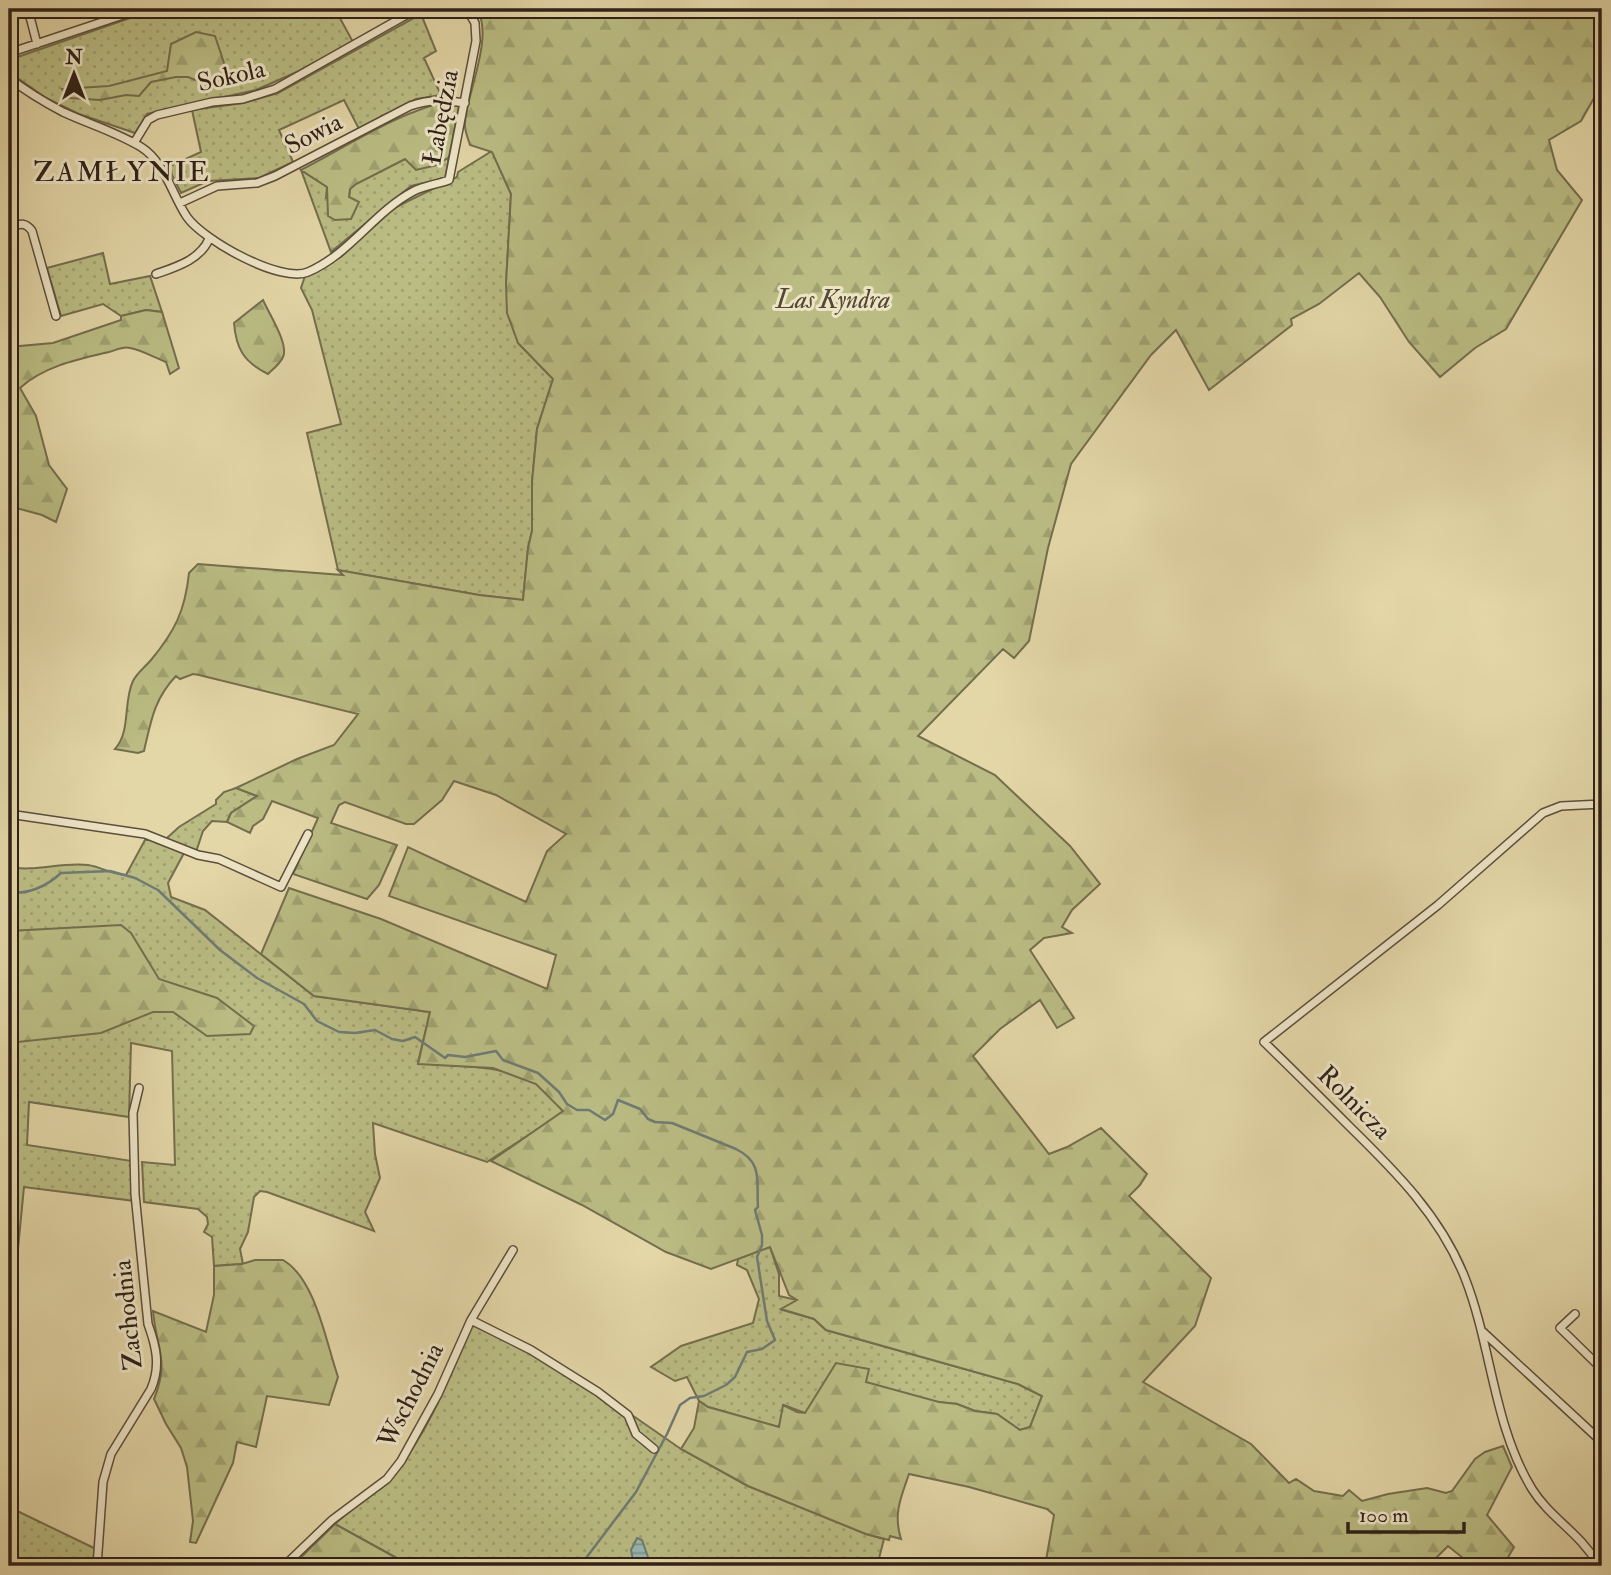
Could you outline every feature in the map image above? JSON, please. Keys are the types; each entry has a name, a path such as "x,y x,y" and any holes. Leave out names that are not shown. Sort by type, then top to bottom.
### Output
{"street":[{"path":"28,9 37,44"},
{"path":"9,53 122,12 141,9"},
{"name":"Sokola","path":"134,143 148,120 157,114 212,102 243,99 275,89 417,9"},
{"name":"Łabędzia","path":"209,239 252,261 298,275 309,272 339,254 372,222 414,191 449,180 476,41 475,23 467,9"},
{"path":"9,78 64,112 144,148 164,173 188,219 209,239 205,248 183,265 156,274"},
{"name":"Sowia","path":"180,203 217,186 257,183 275,176 424,101 440,99 465,103"},
{"path":"9,211 11,226 21,223 28,225 32,231 56,316"},
{"name":"Rolnicza","path":"1599,1564 1586,1544 1544,1505 1532,1489 1505,1428 1465,1278 1428,1210 1399,1176 1264,1042 1438,905 1543,813 1561,806 1602,804"},
{"path":"9,814 145,834 198,855 219,859 281,887 308,834"},
{"name":"Zachodnia","path":"97,1566 103,1482 111,1454 151,1389 158,1363 155,1342 148,1324 135,1194 133,1113 139,1088"},
{"name":"Wschodnia","path":"284,1566 332,1520 387,1479 401,1461 438,1394 471,1320 513,1250"},
{"path":"1575,1314 1560,1328 1602,1369"},
{"name":"Wschodnia","path":"471,1320 531,1350 598,1391 628,1415 636,1434 654,1449"},
{"path":"1481,1330 1602,1442"}],"green space":[{"path":"156,9 335,9 353,42 256,90 147,114 135,133 79,114 46,98 9,72 9,60"},
{"name":"Las Kyndra","path":"477,9 1596,9 1602,13 1602,84 1581,121 1549,140 1557,170 1582,200 1506,329 1475,348 1440,377 1409,342 1380,297 1359,273 1319,304 1291,319 1292,325 1209,390 1176,330 1151,355 1071,464 1048,548 1029,641 1014,658 1003,649 918,736 995,775 1070,846 1100,884 1072,910 1062,927 1072,933 1044,938 1030,950 1074,1018 1057,1028 1040,1000 1000,1029 973,1056 1049,1154 1101,1128 1147,1174 1129,1196 1211,1278 1195,1326 1143,1382 1251,1444 1289,1483 1296,1479 1314,1491 1343,1496 1349,1490 1362,1501 1427,1488 1446,1493 1452,1491 1475,1459 1485,1452 1503,1446 1512,1467 1487,1515 1514,1547 1503,1566 1473,1566 1448,1546 1428,1566 1045,1566 1054,1515 1047,1509 969,1487 909,1474 898,1514 901,1539 890,1536 889,1540 866,1534 748,1486 681,1449 694,1428 699,1401 708,1407 779,1427 783,1405 805,1413 836,1363 869,1369 866,1382 939,1402 957,1404 975,1411 997,1414 1020,1430 1030,1427 1042,1396 1018,1384 826,1330 814,1319 781,1309 797,1300 789,1295 770,1247 711,1269 666,1252 582,1205 491,1161 563,1111 536,1084 493,1068 418,1064 430,1012 314,996 261,954 289,888 381,919 547,989 556,955 389,896 408,847 526,902 547,851 566,834 496,795 454,781 442,800 414,824 406,824 345,802 339,805 331,823 397,845 379,885 367,899 293,874 318,818 272,801 263,819 253,826 250,833 227,822 231,813 257,796 236,788 334,745 358,714 199,675 193,674 180,679 176,676 158,702 144,751 138,753 115,749 123,734 133,681 173,630 182,610 189,573 198,564 343,575 338,570 479,595 523,600 532,531 532,482 537,429 553,379 518,343 507,313 511,194 492,152 470,145 466,131 467,110 483,34"},
{"path":"421,14 436,51 424,58 441,95 416,99 359,129 344,100 279,130 293,162 259,178 208,181 181,193 168,167 201,152 192,110 243,103 278,93"},
{"path":"196,32 215,36 228,75 210,86 188,77 176,77 151,82 139,96 126,95 100,100 70,98 62,89 109,86 167,71 171,44"},
{"path":"449,101 459,106 449,157 437,165 416,170 405,159 350,189 349,197 359,202 351,219 335,220 328,216 327,187 301,170 393,121"},
{"path":"492,151 511,194 506,284 518,343 553,379 537,429 532,482 532,531 523,600 479,595 338,570 307,433 341,424 312,310 301,288 305,276 341,257 394,208 457,177 458,172"},
{"path":"449,157 445,178 411,186 331,252 301,170 327,187 326,198 349,197 350,189 355,184 405,159 437,165"},
{"path":"103,253 110,284 150,276 162,312 146,310 121,316 103,304 61,316 47,268"},
{"path":"263,300 281,337 284,351 280,362 268,374 253,365 243,354 234,323"},
{"path":"146,310 162,312 179,368 170,374 166,362 139,350 125,348 62,364 29,380 20,388 36,416 49,465 67,489 56,522 42,515 9,506 9,347 53,343 121,320 121,316"},
{"path":"236,788 257,796 231,813 227,822 212,821 203,831 196,852 184,853 168,883 171,897 205,910 314,996 430,1012 418,1063 510,1073 536,1084 564,1112 487,1162 373,1123 380,1178 365,1212 374,1231 260,1191 254,1197 248,1232 240,1249 243,1264 214,1266 212,1237 204,1232 208,1224 207,1217 198,1209 144,1202 142,1162 175,1165 172,1051 131,1043 129,1117 29,1102 27,1145 132,1161 135,1201 24,1187 17,1259 9,1255 9,867 88,865 126,875 145,840 167,838 179,827 216,804 216,800 224,792"},
{"path":"121,925 131,933 159,979 217,998 254,1026 250,1034 207,1036 173,1012 153,1012 101,1033 9,1043 9,931"},
{"path":"770,1247 779,1274 779,1296 797,1300 782,1310 814,1319 826,1330 1018,1384 1042,1396 1030,1427 1020,1430 997,1414 939,1402 805,1413 784,1405 779,1427 708,1407 699,1401 687,1377 675,1381 651,1367 681,1346 753,1323 759,1299 747,1270 737,1265 738,1259"},
{"path":"255,1260 283,1260 304,1282 312,1296 338,1377 329,1405 267,1396 256,1447 237,1442 233,1463 196,1543 190,1542 193,1521 187,1467 181,1448 154,1399 162,1364 153,1311 206,1332 214,1295 214,1266"},
{"path":"475,1318 629,1413 681,1449 748,1486 884,1539 877,1566 411,1566 335,1524 390,1478 409,1454 440,1397"},
{"path":"9,1507 96,1549 96,1566 9,1566"},
{"path":"335,1524 411,1566 292,1566"}],"water":[{"path":"637,1538 642,1540 651,1566 634,1566 631,1550"}],"waterway":[{"path":"9,892 37,888 61,873 110,871 135,878 158,890 220,950 257,978 304,1004 317,1021 339,1032 375,1030 392,1039 403,1041 415,1037 445,1058 448,1055 465,1057 496,1051 503,1060 538,1073 559,1092 567,1104 577,1110 589,1110 605,1120 613,1114 618,1100 640,1109 648,1119 672,1123 736,1149 751,1160 757,1174 758,1207 755,1210 762,1235 762,1245 757,1257 767,1321 775,1340 762,1349 747,1352 735,1377 726,1385 704,1396 690,1398 680,1405 636,1492 580,1566"}],"district":[{"name":"ZAMŁYNIE","path":"122,171"}]}
